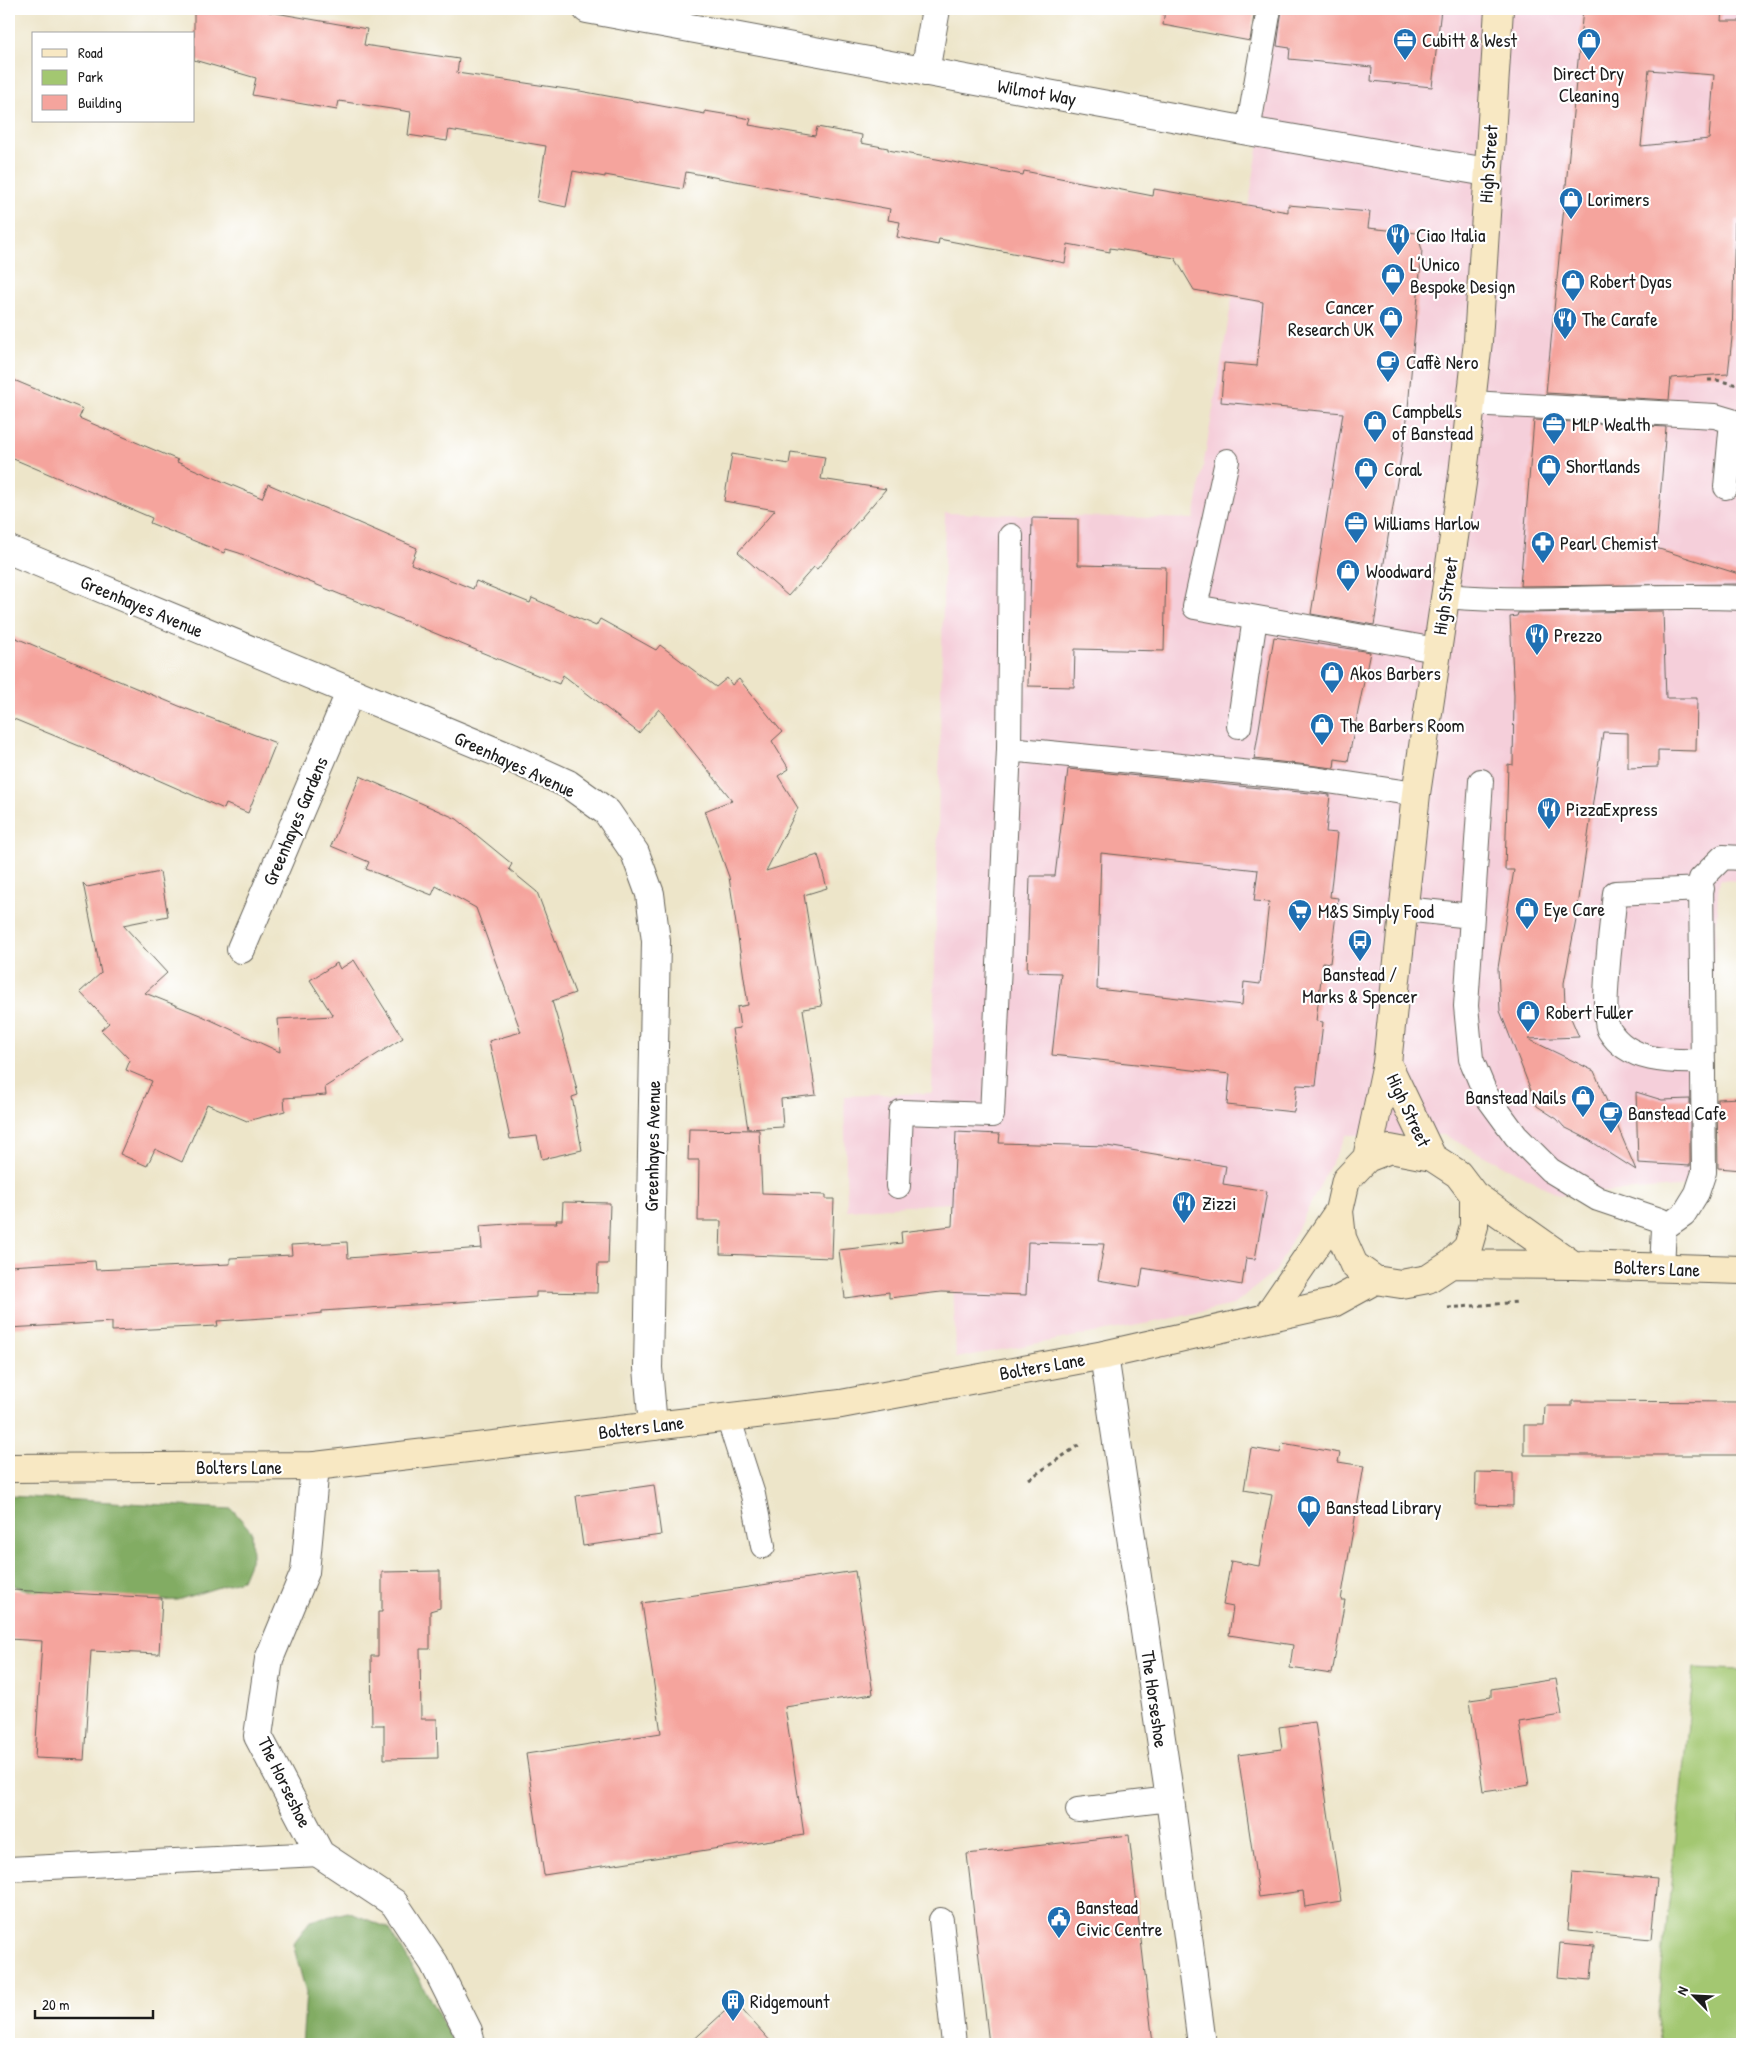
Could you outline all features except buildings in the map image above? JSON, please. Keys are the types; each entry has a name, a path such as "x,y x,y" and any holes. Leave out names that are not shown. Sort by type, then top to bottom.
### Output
{"main road":[{"name":"High Street","path":"1367,1158 1387,1063 1416,794 1462,483 1478,341 1499,9"},
{"name":"High Street","path":"1387,1063 1432,1157"},
{"path":"1474,1195 1474,1226 1468,1247 1451,1264 1428,1279 1401,1284 1374,1280 1354,1264 1342,1238 1339,1211 1346,1180 1367,1158 1390,1149 1432,1157 1458,1174 1474,1195 1573,1264"},
{"path":"1266,1318 1339,1211"},
{"name":"Bolters Lane","path":"1451,1264 1573,1264 1742,1270"},
{"name":"Bolters Lane","path":"9,1468 316,1466 841,1404 1104,1355 1333,1303 1374,1280"}],"street":[{"name":"Wilmot Way","path":"587,9 1248,131 1488,172"},
{"path":"925,72 936,9"},
{"name":"Greenhayes Avenue","path":"9,550 510,758 568,784 607,812 635,853 650,894 656,941 648,1368 653,1426"},
{"name":"Greenhayes Gardens","path":"241,949 350,693"},
{"name":"The Horseshoe","path":"1104,1355 1170,1798 1202,2044"},
{"name":"The Horseshoe","path":"316,1466 306,1572 268,1659 258,1736 320,1854 394,1903 434,1963 468,2031 471,2044"}],"lane":[{"path":"1248,131 1269,9"},
{"path":"1470,403 1715,416 1732,421 1726,487"},
{"path":"1227,461 1195,607 1436,650"},
{"path":"898,1186 901,1112 992,1115 1008,749 1011,536"},
{"path":"1446,596 1490,600 1698,596 1742,598"},
{"path":"1239,726 1255,618"},
{"path":"1008,749 1314,779 1416,794"},
{"path":"1481,780 1466,1006 1471,1059 1486,1095 1516,1136 1550,1170 1598,1199 1660,1220 1664,1228 1662,1268"},
{"path":"1664,1228 1684,1214 1697,1193 1704,1172 1701,879 1723,857 1742,858"},
{"path":"1702,889 1614,893 1605,997 1608,1029 1624,1047 1649,1058 1676,1062 1703,1061"},
{"path":"1404,909 1472,916"},
{"path":"728,1417 753,1495 763,1546"},
{"path":"1078,1810 1170,1798"},
{"path":"9,1870 320,1854"},
{"path":"942,1920 954,2044"}],"path":[{"path":"1446,1308 1522,1302"},
{"path":"1028,1479 1086,1440 1113,1417"}],"shaded area":[{"path":"1274,9 1742,9 1742,881 1719,880 1707,1072 1708,1185 1560,1195 1444,1135 1346,1135 1276,1271 1233,1305 1155,1322 956,1358 950,1203 847,1210 844,1096 932,1093 945,513 1194,519 1265,109"}],"green space":[{"path":"9,1496 232,1509 251,1531 252,1556 242,1580 177,1600 73,1605 9,1584"},
{"path":"1694,1668 1742,1670 1742,2044 1662,2044 1657,2014"},
{"path":"348,1912 389,1928 454,2044 302,2044 306,1993 293,1944 310,1921"}],"place":[{"name":"Cubitt & West","path":"1405,61"},
{"name":"Direct Dry Cleaning","path":"1589,61"},
{"name":"Lorimers","path":"1571,220"},
{"name":"Ciao Italia","path":"1398,256"},
{"name":"L’Unico Bespoke Design","path":"1393,296"},
{"name":"Robert Dyas","path":"1573,302"},
{"name":"Cancer Research UK","path":"1391,339"},
{"name":"The Carafe","path":"1565,340"},
{"name":"Caffè Nero","path":"1388,383"},
{"name":"Campbells of Banstead","path":"1375,443"},
{"name":"MLP Wealth","path":"1554,445"},
{"name":"Shortlands","path":"1549,487"},
{"name":"Coral","path":"1366,490"},
{"name":"Williams Harlow","path":"1356,544"},
{"name":"Pearl Chemist","path":"1543,564"},
{"name":"Woodward","path":"1348,592"},
{"name":"Prezzo","path":"1537,656"},
{"name":"Akos Barbers","path":"1332,694"},
{"name":"The Barbers Room","path":"1322,746"},
{"name":"PizzaExpress","path":"1549,830"},
{"name":"Eye Care","path":"1527,930"},
{"name":"M&S Simply Food","path":"1300,932"},
{"name":"Banstead / Marks & Spencer","path":"1360,962"},
{"name":"Robert Fuller","path":"1528,1033"},
{"name":"Banstead Nails","path":"1583,1118"},
{"name":"Banstead Cafe","path":"1611,1134"},
{"name":"Zizzi","path":"1184,1224"},
{"name":"Banstead Library","path":"1309,1528"},
{"name":"Banstead Civic Centre","path":"1059,1939"},
{"name":"Ridgemount","path":"733,2022"}]}
